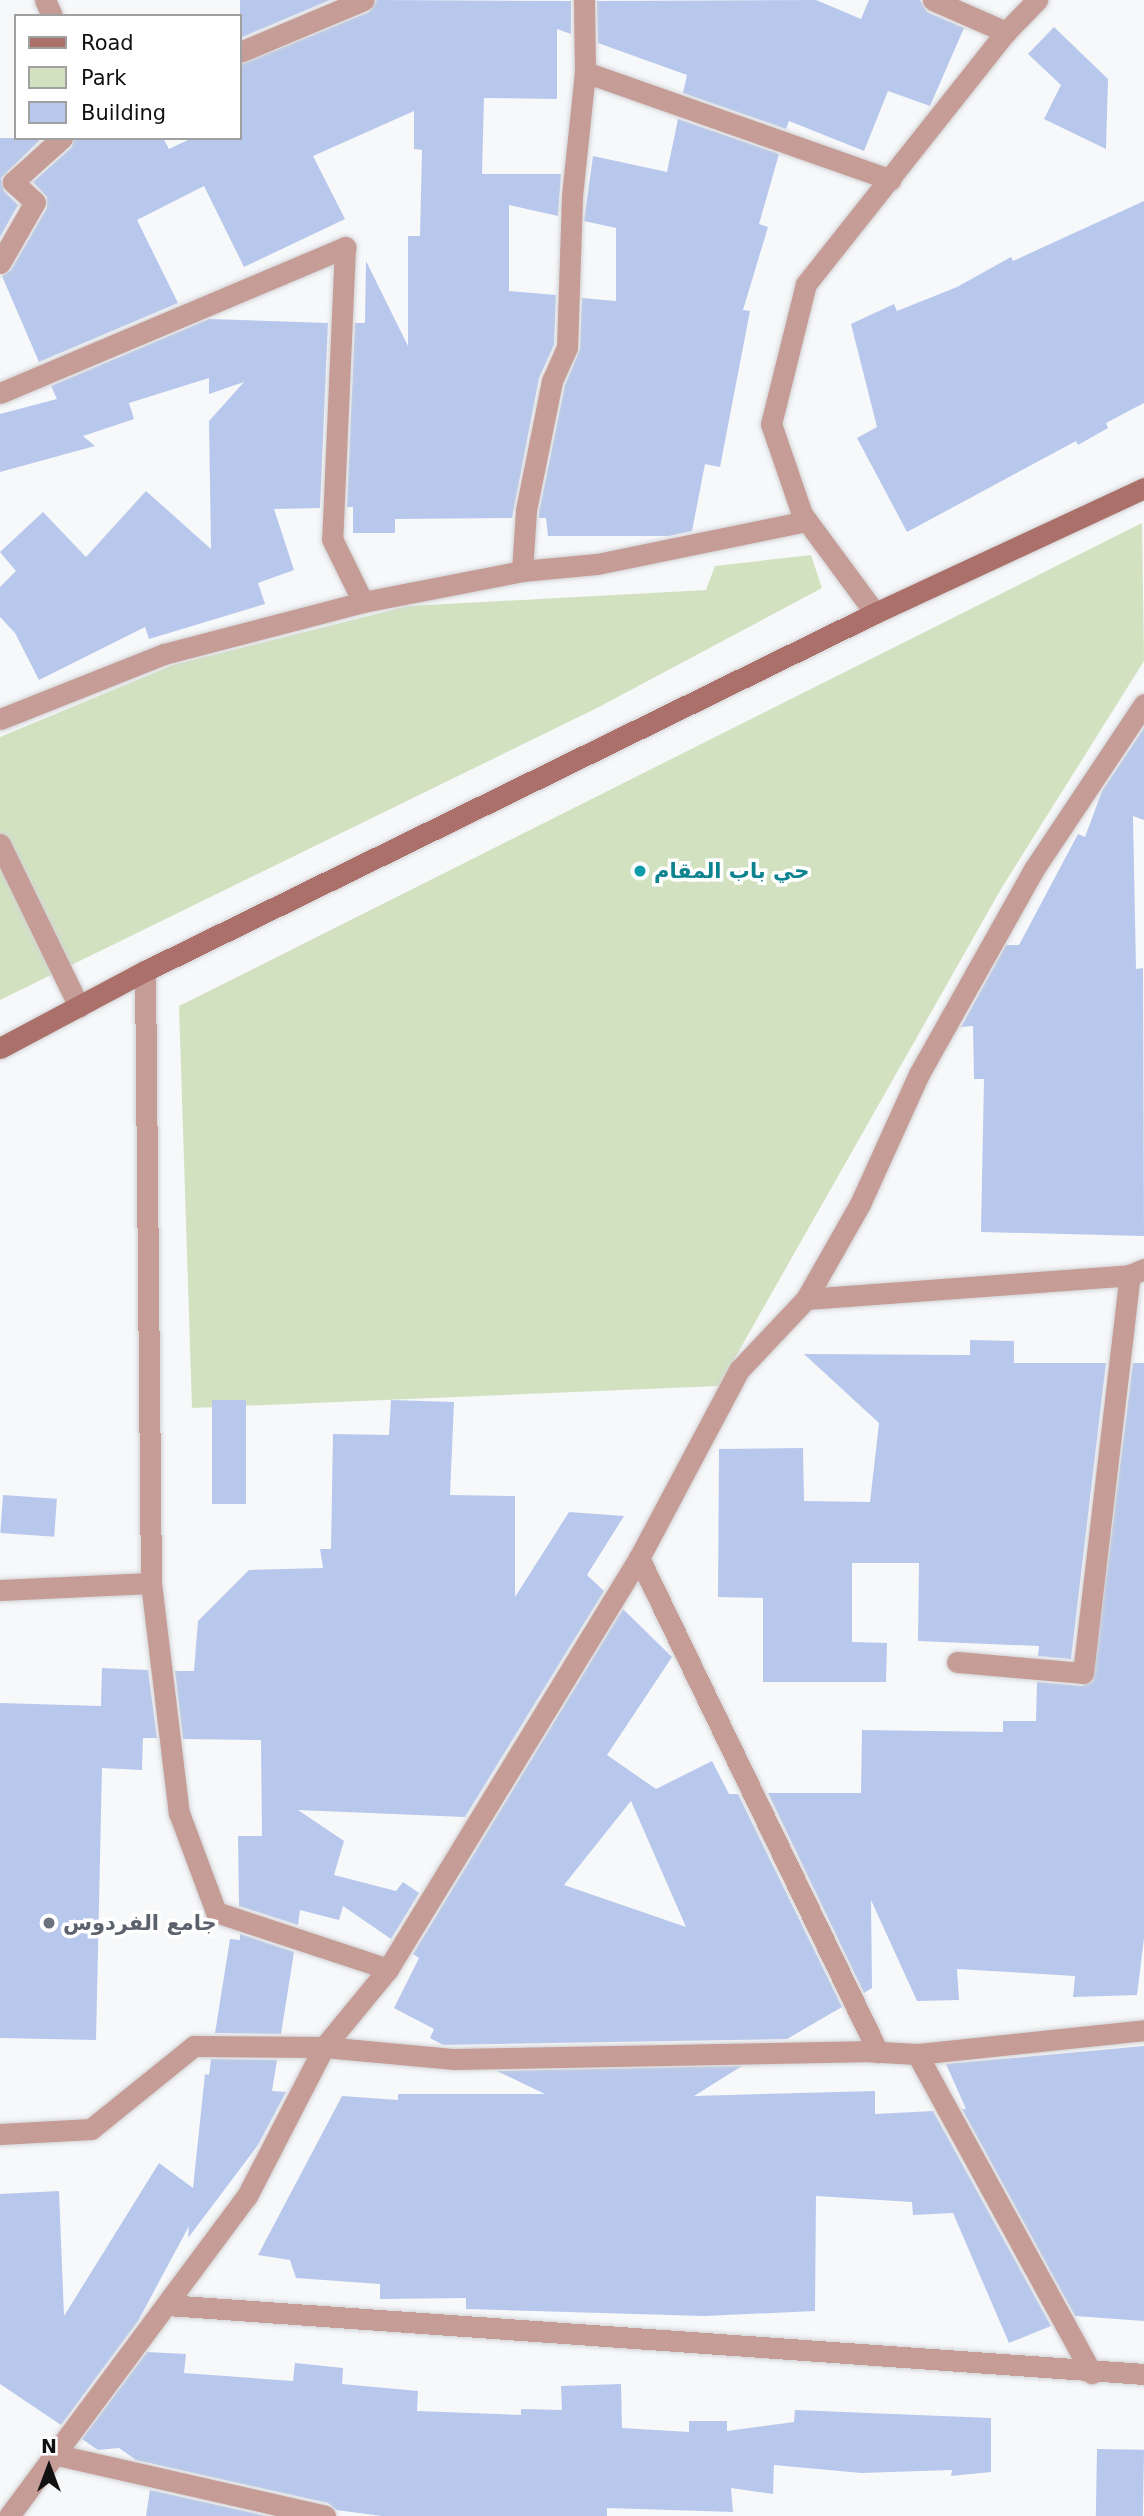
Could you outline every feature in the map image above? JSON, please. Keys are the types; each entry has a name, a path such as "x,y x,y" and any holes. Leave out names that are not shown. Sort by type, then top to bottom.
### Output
{"main road":[{"path":"0,1048 145,971 875,613 1144,488"}],"street":[{"path":"242,51 364,0"},
{"path":"522,571 526,510 552,381 567,348 572,195 585,72 584,0"},
{"path":"933,0 1006,32"},
{"path":"875,613 807,521 771,424 806,284 1006,32 1037,0"},
{"path":"585,72 891,180"},
{"path":"0,263 35,202 13,182 60,140"},
{"path":"0,393 345,247 332,539 363,602"},
{"path":"0,719 164,654 363,602 522,571 597,564 807,521"},
{"path":"9,2516 247,2196 324,2047 388,1969 639,1558 739,1370 806,1299 860,1204 919,1074 1034,869 1144,704"},
{"path":"0,844 79,1007"},
{"path":"145,971 151,1583 179,1812 216,1912 388,1969"},
{"path":"806,1299 1137,1272 1083,1673 957,1662"},
{"path":"639,1558 878,2052"},
{"path":"0,1590 151,1583"},
{"path":"0,2134 91,2129 194,2046 324,2047 454,2059 878,2052 917,2054 1144,2030"},
{"path":"917,2054 1092,2373"},
{"path":"167,2305 1092,2373 1144,2374"},
{"path":"53,2454 325,2516"}],"green space":[{"path":"1142,523 1144,661 1001,889 719,1386 192,1408 179,1006"},
{"path":"811,555 822,588 597,708 0,1000 0,737 173,665 408,606 706,590 715,566"}],"building":[{"path":"240,0 330,0 242,37"},
{"path":"377,0 571,1 571,34 557,29 557,99 484,98 482,174 561,174 558,216 509,205 509,291 556,295 554,345 539,378 512,518 395,519 395,533 353,533 353,507 347,507 355,323 365,323 366,261 408,346 408,236 420,236 422,150 414,149 414,111 313,156 345,219 244,267 204,186 137,220 178,303 39,362 2,276 11,270 47,208 47,197 33,182 71,148 74,140 164,140 169,149 188,140 242,140 242,64 369,12"},
{"path":"816,0 861,19 869,0 920,0 927,12 964,28 930,106 888,91 864,151 789,121 786,129 683,93 687,75 598,43 597,1"},
{"path":"1054,27 1108,79 1106,149 1044,119 1061,85 1028,54"},
{"path":"678,119 779,154 759,224 768,227 743,310 750,311 720,467 705,464 692,531 669,536 548,536 546,518 539,518 539,512 565,385 580,349 582,298 616,301 616,228 584,221 593,156 667,172"},
{"path":"0,138 40,140 1,178 4,191 18,205 0,237"},
{"path":"1144,201 1144,403 1106,423 1108,428 1078,445 1076,441 907,532 857,438 877,427 851,324 894,304 897,311 957,287 1011,257 1013,261"},
{"path":"209,319 328,323 320,508 274,509 294,570 258,583 265,604 149,639 145,627 39,680 15,633 0,617 0,587 16,571 0,552 43,512 86,557 146,491 211,549 209,421 244,382 209,394 209,378 129,403 134,419 83,436 95,446 0,472 0,414 57,399 51,386"},
{"path":"1144,728 1144,820 1133,816 1136,969 1143,968 1144,1236 981,1232 984,1079 974,1079 973,1026 961,1027 1006,945 1019,945 1078,834 1085,837 1102,791"},
{"path":"970,1340 1014,1341 1014,1363 1106,1363 1071,1659 1038,1656 1039,1646 918,1641 919,1563 852,1563 852,1642 887,1643 886,1682 763,1682 763,1598 718,1597 719,1449 803,1448 804,1501 870,1502 879,1423 804,1354 970,1355"},
{"path":"1133,1363 1144,1363 1144,1938 1137,1995 1073,1997 1075,1976 957,1969 959,2000 917,2001 871,1900 872,1988 864,1993 768,1793 861,1793 862,1730 1003,1732 1003,1721 1036,1721 1037,1682 1082,1686 1093,1681"},
{"path":"212,1400 246,1400 246,1504 212,1504"},
{"path":"391,1400 454,1402 450,1495 515,1496 515,1597 569,1512 624,1516 587,1575 604,1591 465,1817 298,1810 344,1841 334,1875 396,1891 403,1882 419,1893 391,1939 343,1906 339,1920 300,1910 298,1925 239,1906 238,1836 262,1836 261,1740 183,1739 175,1671 194,1671 198,1621 249,1570 323,1568 320,1549 331,1549 333,1434 389,1435"},
{"path":"3,1495 57,1499 54,1537 0,1533"},
{"path":"623,1609 672,1657 607,1755 656,1789 712,1761 729,1794 738,1794 842,2007 787,2039 443,2045 430,2038 434,2029 394,2008 419,1958 413,1954","holes":["631,1801 686,1927 564,1885"]},
{"path":"102,1668 148,1670 157,1738 143,1738 142,1770 102,1768 96,2040 0,2038 0,1703 101,1706"},
{"path":"240,1934 294,1952 281,2034 215,2033 230,1939 240,1940"},
{"path":"1144,2046 1144,2321 1075,2316 962,2109 966,2109 946,2064"},
{"path":"211,2059 277,2060 272,2091 286,2092 258,2145 188,2238 189,2226 138,2321 61,2425 0,2384 0,2194 59,2191 64,2316 159,2163 193,2188 205,2074 209,2075"},
{"path":"742,2066 694,2096 875,2091 875,2114 933,2111 1051,2326 1009,2343 953,2213 913,2215 912,2202 816,2196 815,2311 704,2316 466,2309 466,2298 380,2299 380,2284 296,2278 290,2260 258,2255 342,2096 398,2100 398,2094 545,2094 497,2071"},
{"path":"147,2352 186,2354 184,2373 293,2381 295,2363 343,2368 342,2384 418,2391 417,2411 521,2415 521,2409 562,2410 561,2386 621,2384 622,2428 689,2432 689,2421 727,2421 727,2431 794,2422 795,2410 991,2418 991,2472 951,2476 952,2470 861,2473 774,2465 773,2494 731,2488 733,2512 607,2508 607,2516 382,2516 336,2510 328,2503 136,2460 119,2448 98,2450 82,2439"},
{"path":"1097,2449 1144,2450 1143,2516 1096,2516"},
{"path":"150,2490 266,2516 146,2516"}],"place":[{"name":"حي باب المقام","path":"640,871"},
{"name":"جامع الفردوس","path":"49,1923"}]}
